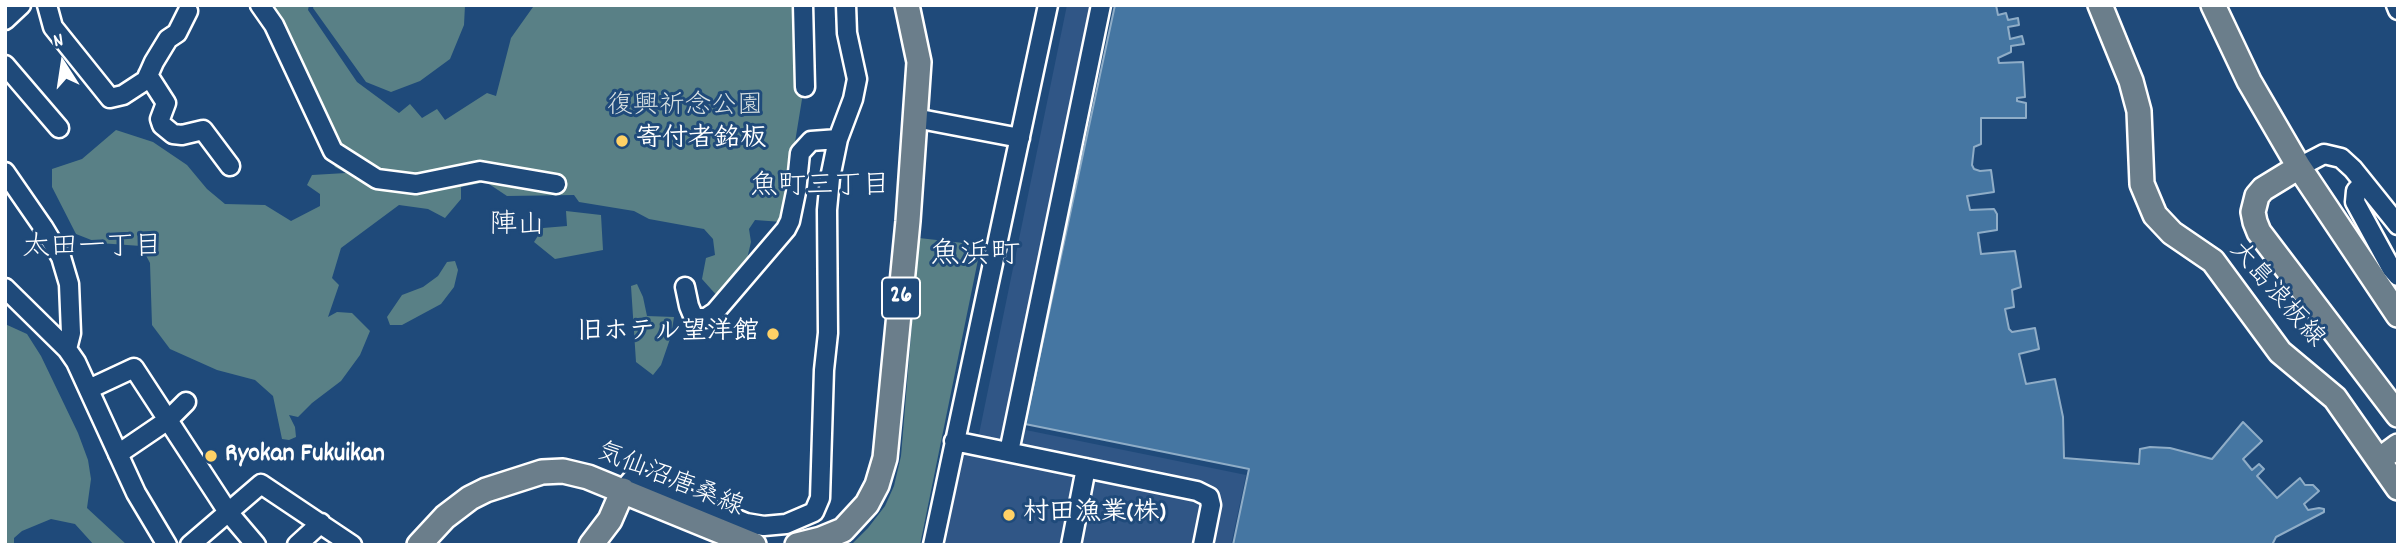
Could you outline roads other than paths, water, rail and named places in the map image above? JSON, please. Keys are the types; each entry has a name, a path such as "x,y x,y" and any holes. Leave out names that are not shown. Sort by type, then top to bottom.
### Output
{"main road":[{"name":"26","path":"797,545 843,530 867,504 877,485 885,458 908,221 919,62 907,5"},
{"name":"大島浪板線","path":"2100,5 2131,81 2139,111 2142,184 2155,215 2172,233 2213,261 2280,352 2335,398 2398,488"},
{"path":"2213,5 2249,81 2299,167 2398,315"},
{"name":"大島浪板線","path":"2299,167 2263,189 2254,203 2255,222 2259,232 2398,415"},
{"path":"2379,460 2398,446"},
{"name":"気仙沼唐桑線","path":"419,545 445,517 470,498 541,472 563,471 622,490 754,545"},
{"path":"591,545 610,520 622,490"}],"street":[{"path":"5,20 21,5"},
{"path":"47,5 53,27 110,98 123,95 146,80 154,62 169,39 177,33 188,11"},
{"path":"260,5 274,25 333,151 377,179 416,184 480,171 556,184"},
{"path":"803,5 805,87"},
{"path":"622,490 634,477 746,523 764,526 786,524 814,512 820,498 824,370 828,333 827,210 830,178 838,139 853,99 857,79 847,33 845,5"},
{"path":"933,545 1048,5"},
{"path":"1009,453 1101,5"},
{"path":"5,65 59,128"},
{"path":"148,75 166,103 160,119 162,125 173,134 182,135 203,130 230,166"},
{"path":"915,118 1020,138"},
{"path":"685,288 694,318 706,318 715,312 786,229 796,192 800,153 811,141 838,139"},
{"path":"2299,167 2315,156 2324,154 2333,155 2346,162 2398,225"},
{"path":"5,172 61,257 69,284 71,333 66,349"},
{"path":"2362,183 2356,191 2355,202 2398,276"},
{"path":"5,288 66,349 89,389 136,493 167,545"},
{"path":"89,389 134,368 228,512 256,545"},
{"path":"118,454 168,420 186,402"},
{"path":"954,441 1197,491 1209,497 1211,505 1203,545"},
{"path":"1071,545 1086,468"},
{"path":"190,545 261,484 352,545"},
{"path":"297,545 321,523"}],"place":[{"name":"寄付者銘板","path":"622,141"},
{"name":"旧ホテル望洋館","path":"773,334"},
{"name":"Ryokan Fukuikan","path":"211,456"},
{"name":"村田漁業(株)","path":"1009,515"}],"district":[{"name":"魚町三丁目","path":"820,189"},
{"name":"陣山","path":"517,228"},
{"name":"太田一丁目","path":"92,250"},
{"name":"魚浜町","path":"975,258"}],"park label":[{"name":"復興祈念公園","path":"685,108"}]}
